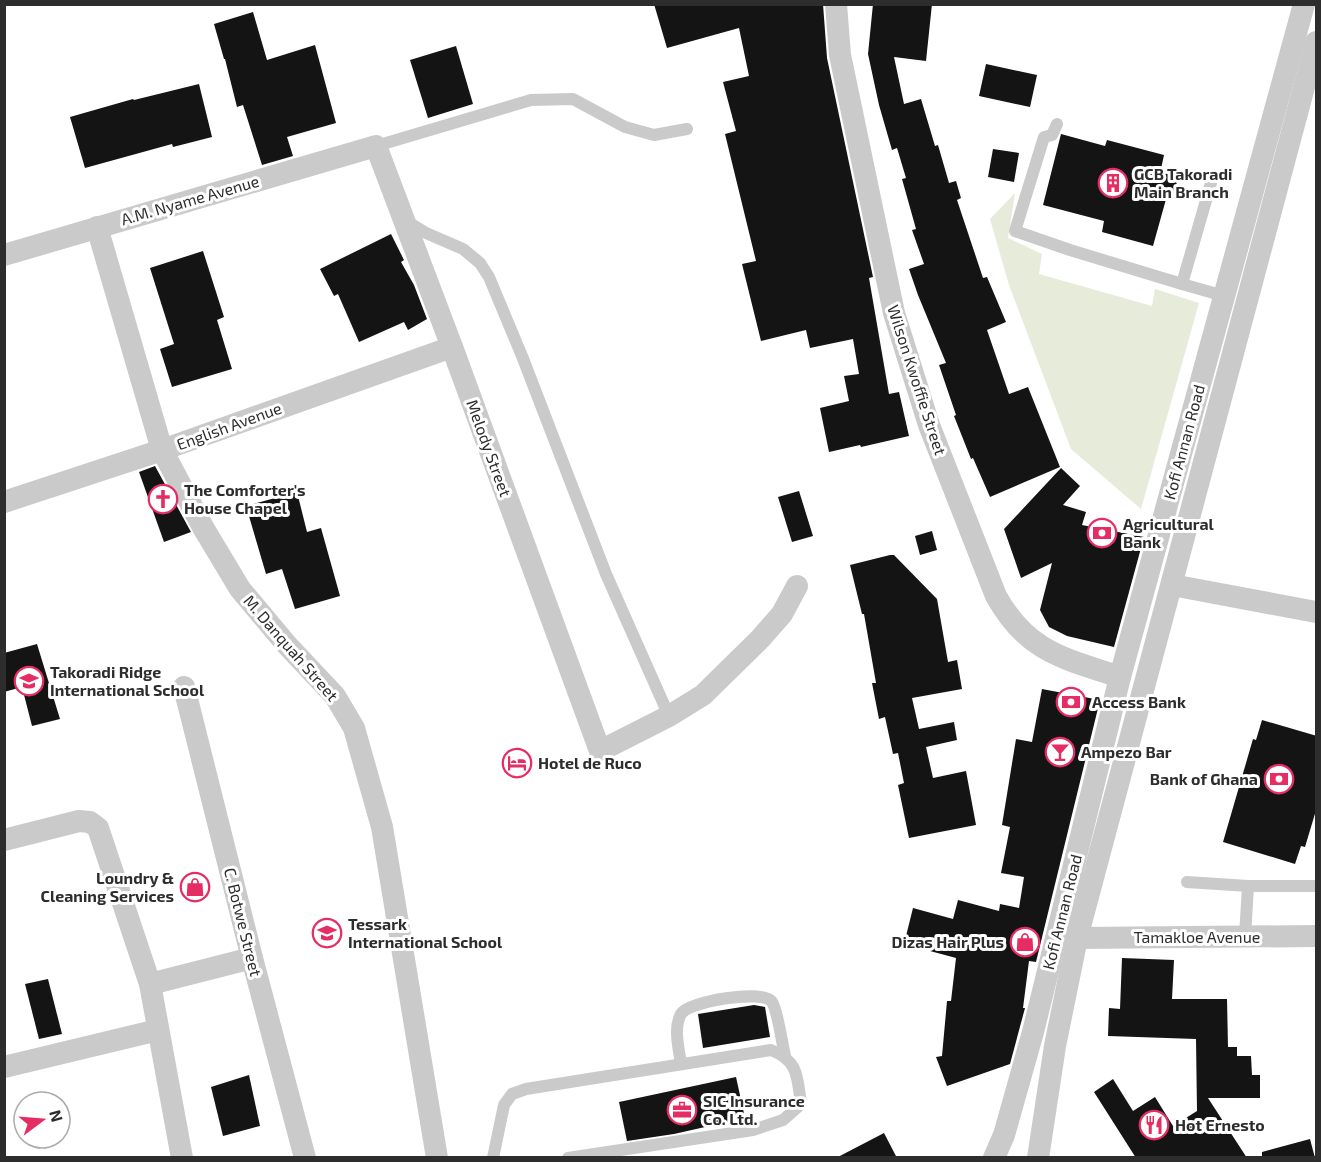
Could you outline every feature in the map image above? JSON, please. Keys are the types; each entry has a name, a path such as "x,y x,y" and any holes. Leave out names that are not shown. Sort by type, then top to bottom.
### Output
{"street":[{"name":"Wilson Kwoffie Street","path":"836,4 840,55 894,313 929,425 996,596 1011,621 1032,642 1059,657 1120,677"},
{"name":"Kofi Annan Road","path":"994,1158 1004,1135 1033,1032 1120,677 1304,4"},
{"name":"Kofi Annan Road","path":"1038,1158 1055,1046 1077,938 1317,42"},
{"name":"Melody Street","path":"376,146 452,346 600,751 669,716"},
{"name":"A.M. Nyame Avenue","path":"4,255 376,146"},
{"name":"M. Danquah Street","path":"97,227 162,450 240,590 335,696 354,728 382,827 437,1158"},
{"name":"English Avenue","path":"4,501 162,450 452,346"},
{"path":"1172,585 1317,612"},
{"path":"669,716 703,695 760,639 788,607 797,586"},
{"name":"C. Botwe Street","path":"184,687 305,1158"},
{"path":"4,840 85,820 95,824 98,828 150,984 182,1158"},
{"name":"Tamakloe Avenue","path":"1077,938 1317,936"},
{"path":"150,984 252,958"},
{"path":"4,1068 158,1030"}],"lane":[{"path":"376,146 531,100 573,99 625,128 654,135 687,129"},
{"path":"1057,124 1052,135 1044,137 1015,231 1070,250 1224,296"},
{"path":"1182,284 1211,183"},
{"path":"403,219 426,233 463,249 480,263 489,277 606,574 669,716"},
{"path":"1187,882 1248,886 1317,886"},
{"path":"1245,936 1248,886"},
{"path":"568,1158 753,1130 783,1120 801,1104 796,1074 785,1056 772,1002 764,996 749,996 694,1005 683,1011 677,1022 681,1064"},
{"path":"493,1158 504,1105 512,1094 536,1087 771,1050 785,1056"}],"green space":[{"path":"1015,193 1008,238 1042,254 1039,274 1152,306 1155,289 1199,303 1141,509 1071,449 1009,285 990,219"}],"building":[{"path":"654,4 823,4 827,58 873,277 869,278 889,394 899,392 909,436 829,452 820,408 849,401 844,376 859,374 853,339 810,348 806,330 761,341 742,264 756,261 725,134 736,131 723,82 749,76 739,28 667,48"},
{"path":"873,4 932,4 926,61 894,57 904,104 921,99 949,183 956,181 961,198 957,200 983,278 987,277 1006,322 987,330 1009,394 1028,387 1060,467 990,497 973,458 971,459 954,416 956,415 939,365 946,363 909,269 924,264 912,230 916,229 902,179 906,178 897,148 892,150 868,54"},
{"path":"253,12 267,60 315,45 336,123 287,137 293,156 262,165 243,105 237,107 214,24"},
{"path":"456,46 473,104 428,118 410,60"},
{"path":"986,64 1037,75 1030,107 979,96"},
{"path":"199,84 212,137 173,147 172,144 85,168 70,117 133,99"},
{"name":"GCB Takoradi Main Branch","path":"1061,134 1105,146 1107,140 1164,155 1161,169 1179,174 1174,194 1168,192 1153,246 1102,232 1104,221 1043,205"},
{"path":"993,149 1019,153 1014,182 988,177"},
{"path":"391,234 404,260 401,262 414,285 427,319 408,330 404,322 359,342 338,294 334,296 320,269"},
{"path":"203,251 224,317 217,320 232,369 172,387 160,349 174,344 150,268"},
{"name":"The Comforter's House Chapel","path":"155,466 191,532 164,542 139,472"},
{"path":"1061,468 1080,486 1063,505 1086,512 1082,525 1144,537 1114,647 1067,636 1049,627 1040,610 1052,563 1021,578 1004,529"},
{"path":"799,491 813,536 792,542 778,497"},
{"path":"297,492 307,532 321,528 340,596 295,609 282,569 266,574 246,506"},
{"path":"932,531 937,550 920,555 915,536"},
{"path":"894,555 937,599 948,662 957,660 962,689 912,698 919,729 954,722 957,740 926,747 933,778 966,771 976,825 909,838 898,785 904,783 898,753 893,754 885,717 879,719 872,683 876,683 864,614 862,614 850,565"},
{"path":"37,644 60,719 32,726 22,687 4,692 4,653"},
{"path":"1042,689 1100,700 1036,962 1029,961 1023,1008 1025,1008 1010,1064 947,1086 936,1057 942,1056 947,1001 951,1001 956,958 904,944 913,908 953,919 958,900 999,911 1000,904 1019,908 1024,877 1001,873 1010,827 1002,825 1016,739 1032,742"},
{"name":"Bank of Ghana","path":"1262,720 1317,736 1317,807 1305,847 1301,846 1295,864 1223,842 1253,739 1256,740"},
{"path":"1122,958 1174,960 1172,999 1227,999 1228,1047 1237,1047 1237,1056 1251,1056 1252,1075 1260,1075 1260,1098 1208,1098 1247,1158 1136,1158 1094,1092 1113,1079 1133,1111 1155,1097 1173,1126 1197,1111 1196,1039 1108,1036 1109,1008 1120,1009"},
{"path":"48,979 62,1034 39,1039 25,984"},
{"path":"754,1005 765,1007 770,1037 703,1048 698,1014"},
{"path":"249,1075 260,1126 223,1136 211,1087"},
{"name":"SIC Insurance Co. Ltd.","path":"736,1077 745,1118 674,1134 627,1141 619,1102"},
{"path":"884,1133 897,1158 836,1158"},
{"path":"1310,1139 1315,1158 1262,1158 1262,1152"}],"place":[{"name":"GCB Takoradi Main Branch","path":"1113,183"},
{"name":"The Comforter's House Chapel","path":"163,499"},
{"name":"Agricultural Bank","path":"1102,533"},
{"name":"Takoradi Ridge International School","path":"29,681"},
{"name":"Access Bank","path":"1071,702"},
{"name":"Ampezo Bar","path":"1060,752"},
{"name":"Hotel de Ruco","path":"517,763"},
{"name":"Bank of Ghana","path":"1279,779"},
{"name":"Loundry & Cleaning Services","path":"195,887"},
{"name":"Tessark International School","path":"327,933"},
{"name":"Dizas Hair Plus","path":"1025,942"},
{"name":"SIC Insurance Co. Ltd.","path":"682,1110"},
{"name":"Hot Ernesto","path":"1154,1125"}]}
